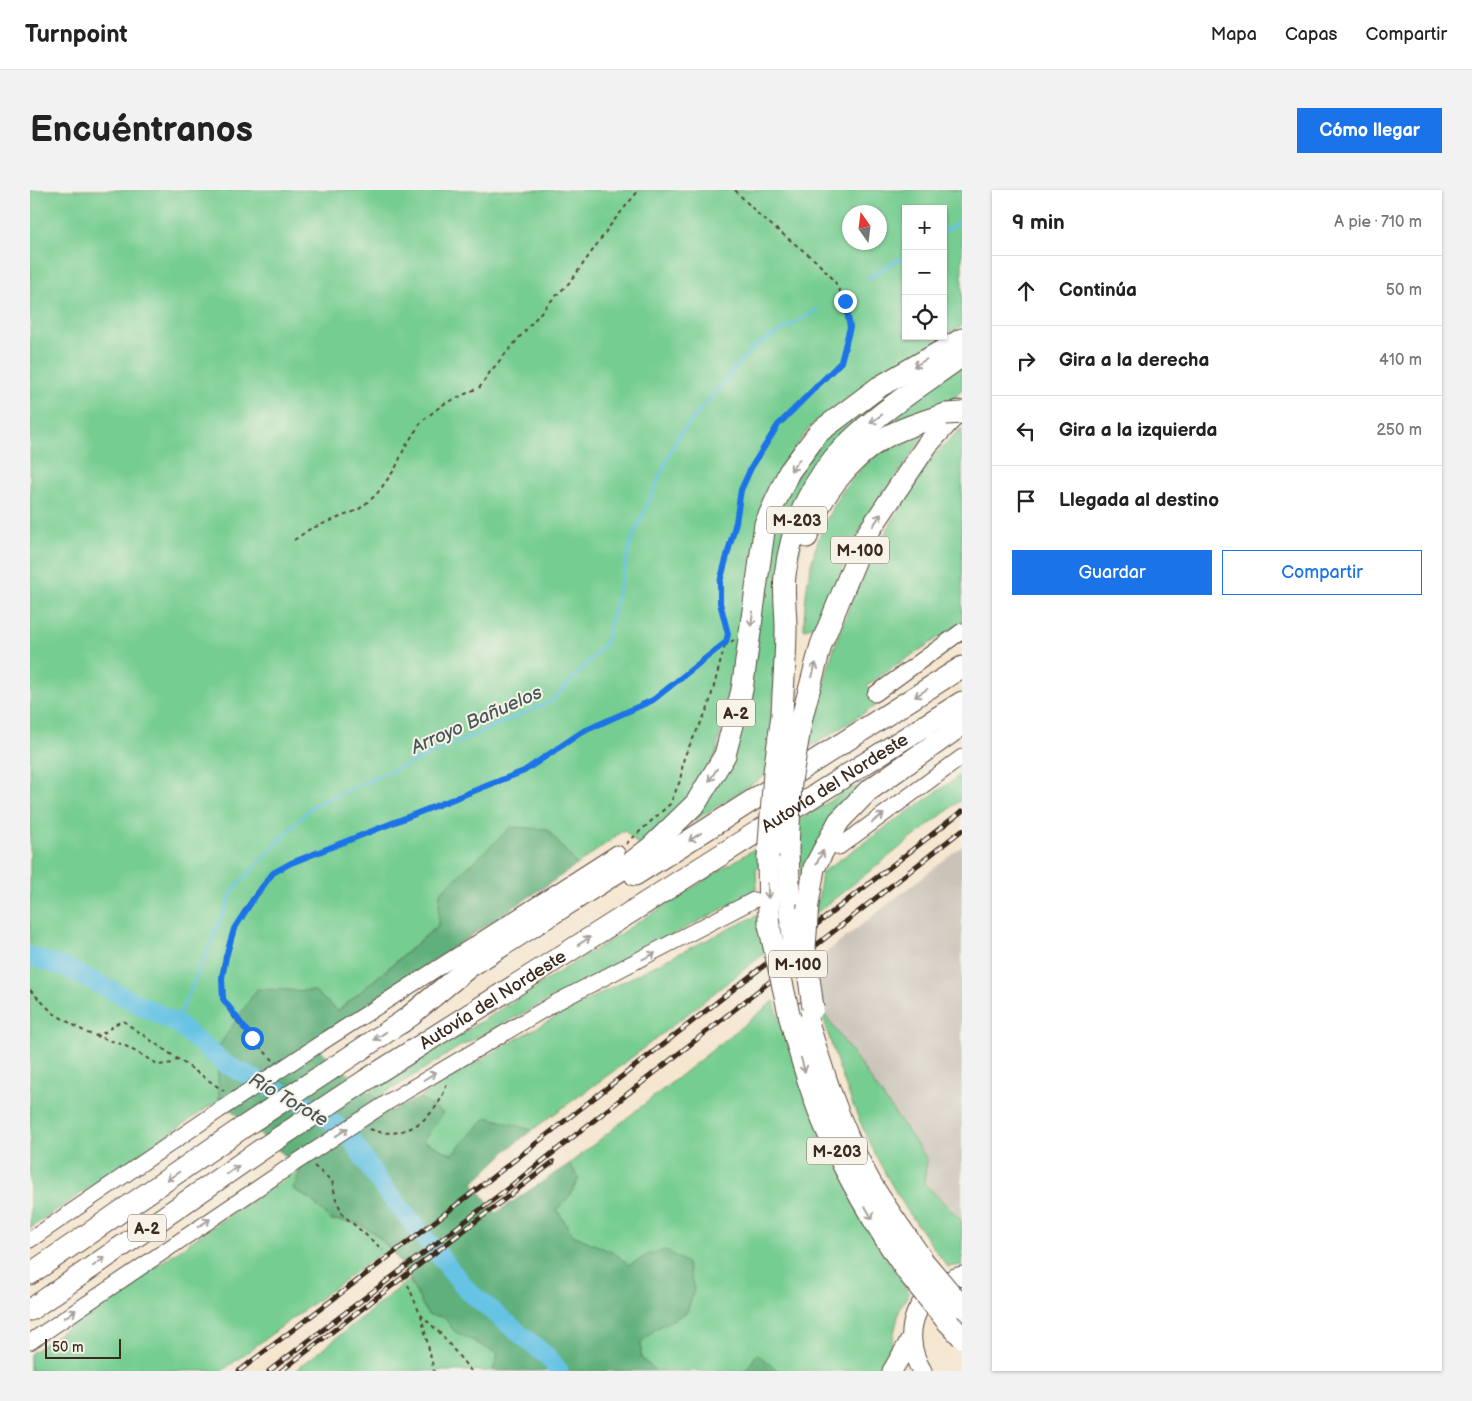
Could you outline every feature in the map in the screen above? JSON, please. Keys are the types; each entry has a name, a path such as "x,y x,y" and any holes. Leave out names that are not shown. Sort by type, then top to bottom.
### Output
{"highway":[{"name":"A-2","path":"400,1022 469,967 624,868 651,847 696,803 726,755 742,690 765,524 789,472 820,432 879,387 962,339"},
{"name":"M-203","path":"962,356 861,430 832,458 811,489 796,522 785,575 786,630 792,716 774,772 768,857 769,925 844,1127 870,1181 904,1232 916,1267 945,1319 962,1336"},
{"name":"M-100","path":"803,1013 790,916 788,850 792,716 866,537 927,445 962,406"},
{"path":"792,716 797,578 810,526 823,500 842,472 883,438 915,424 946,414 962,413"},
{"name":"Autovía del Nordeste","path":"30,1274 400,1022 962,667"},
{"name":"Autovía del Nordeste","path":"30,1310 265,1147 366,1080 962,702"},
{"path":"803,1013 808,904 814,868 839,821 868,791 962,725"},
{"name":"M-203","path":"803,1013 806,1076 826,1130 856,1189 880,1232 916,1267 962,1307"}],"main road":[{"path":"922,1371 916,1361 911,1339 913,1319 922,1300 936,1287 951,1278 962,1276"},
{"path":"892,1371 911,1339"}],"street":[{"path":"874,694 962,632"},
{"path":"839,847 962,757"},
{"path":"30,1240 324,1041 617,853"},
{"path":"30,1342 388,1102 555,1003 754,900"}],"path":[{"path":"294,540 310,529 358,510 376,495 395,468 422,421 442,405 480,387 548,304 571,281 612,223 639,190"},
{"path":"617,853 670,804 680,781 684,757 708,708 728,634 720,603 720,582 734,530 741,490 751,468 778,425 841,362 850,327 845,301 834,280 816,261 759,215 734,190"},
{"path":"252,1038 223,999 222,978 234,929 273,873 291,863 524,771 582,732 653,700 726,642 750,635"},
{"path":"30,990 52,1013 95,1036 124,1045 159,1065 173,1063 177,1059"},
{"path":"95,1036 104,1035 116,1022 123,1021"},
{"path":"408,1286 420,1314 434,1371"},
{"path":"420,1314 440,1333 471,1371"}],"shaded area":[{"path":"962,846 962,1221 924,1183 927,1159 821,1009 816,967 827,952"}],"green space":[{"path":"30,190 962,190 962,326 947,335 947,205 902,205 902,340 940,340 862,389 808,429 779,471 727,733 696,789 641,848 624,830 577,865 547,829 440,893 438,925 338,1011 313,991 217,1049 219,1100 30,1228"},
{"path":"962,343 815,469 777,668 771,715 815,723 830,662 851,603 864,575 893,520 928,463 962,428 962,622 867,685 880,703 676,832 703,801 781,499 830,428"},
{"path":"962,364 962,389 921,440 861,528 817,626 804,629 805,601 809,574 816,547 826,521 839,497 855,475 875,456 898,441 900,418 875,431"},
{"path":"962,774 962,799 622,1065 532,1130 487,1117 452,1154 423,1141 443,1113 419,1098 543,1024 671,957 758,915 763,939 818,901 822,872"},
{"path":"852,787 861,787 802,883 799,848 756,868 757,888 726,907 459,1047 376,1099 368,1093"},
{"path":"511,827 547,829 577,865 311,1042 391,1111 419,1098 443,1113 423,1141 452,1154 487,1117 532,1130 507,1150 473,1183 496,1213 569,1164 579,1178 571,1194 557,1210 573,1235 616,1254 629,1265 650,1254 665,1250 687,1263 694,1289 687,1312 657,1328 641,1342 641,1358 656,1371 493,1371 498,1354 454,1331 444,1317 428,1315 408,1276 382,1240 371,1231 355,1223 331,1220 310,1199 293,1189 301,1169 219,1100 217,1049 257,989 314,991 338,1011 438,926 440,893"},
{"path":"774,1001 784,1035 862,1220 909,1293 900,1308 889,1355 876,1371 778,1371 757,1354 746,1371 656,1371 641,1358 641,1342 657,1328 687,1312 694,1289 650,1254 629,1266 616,1254 573,1235 557,1209 571,1194 579,1178 569,1164"},
{"path":"821,1009 927,1159 924,1183 962,1221 962,1265 948,1267 907,1209 882,1168 851,1101"},
{"path":"301,1169 293,1189 310,1199 331,1220 358,1224 376,1235 390,1249 374,1258 222,1371 30,1371 30,1354 238,1209"},
{"path":"409,1280 428,1315 444,1317 454,1331 498,1354 493,1371 295,1371"},
{"path":"757,1354 778,1371 746,1371"}],"waterway":[{"name":"Arroyo Bañuelos","path":"947,229 962,220"},
{"name":"Arroyo Bañuelos","path":"868,278 902,257"},
{"name":"Arroyo Bañuelos","path":"176,1023 234,889 312,806 552,701 605,644 631,542 676,439 752,348 817,310"},
{"name":"Río Torote","path":"30,956 69,969 176,1023 225,1064 309,1106 348,1134 379,1182 468,1291 548,1357 559,1371"}],"railway":[{"path":"239,1371 489,1180 962,811"},
{"path":"269,1371 502,1193 962,830"},
{"path":"281,1371 553,1162"}],"route":[{"path":"252,1038 232,1014 223,999 222,978 234,929 273,873 291,863 469,795 538,764 560,745 582,732 653,700 711,652 726,642 728,634 720,603 720,582 729,553 741,490 751,468 778,425 802,398 841,362 850,327 845,301"}]}
